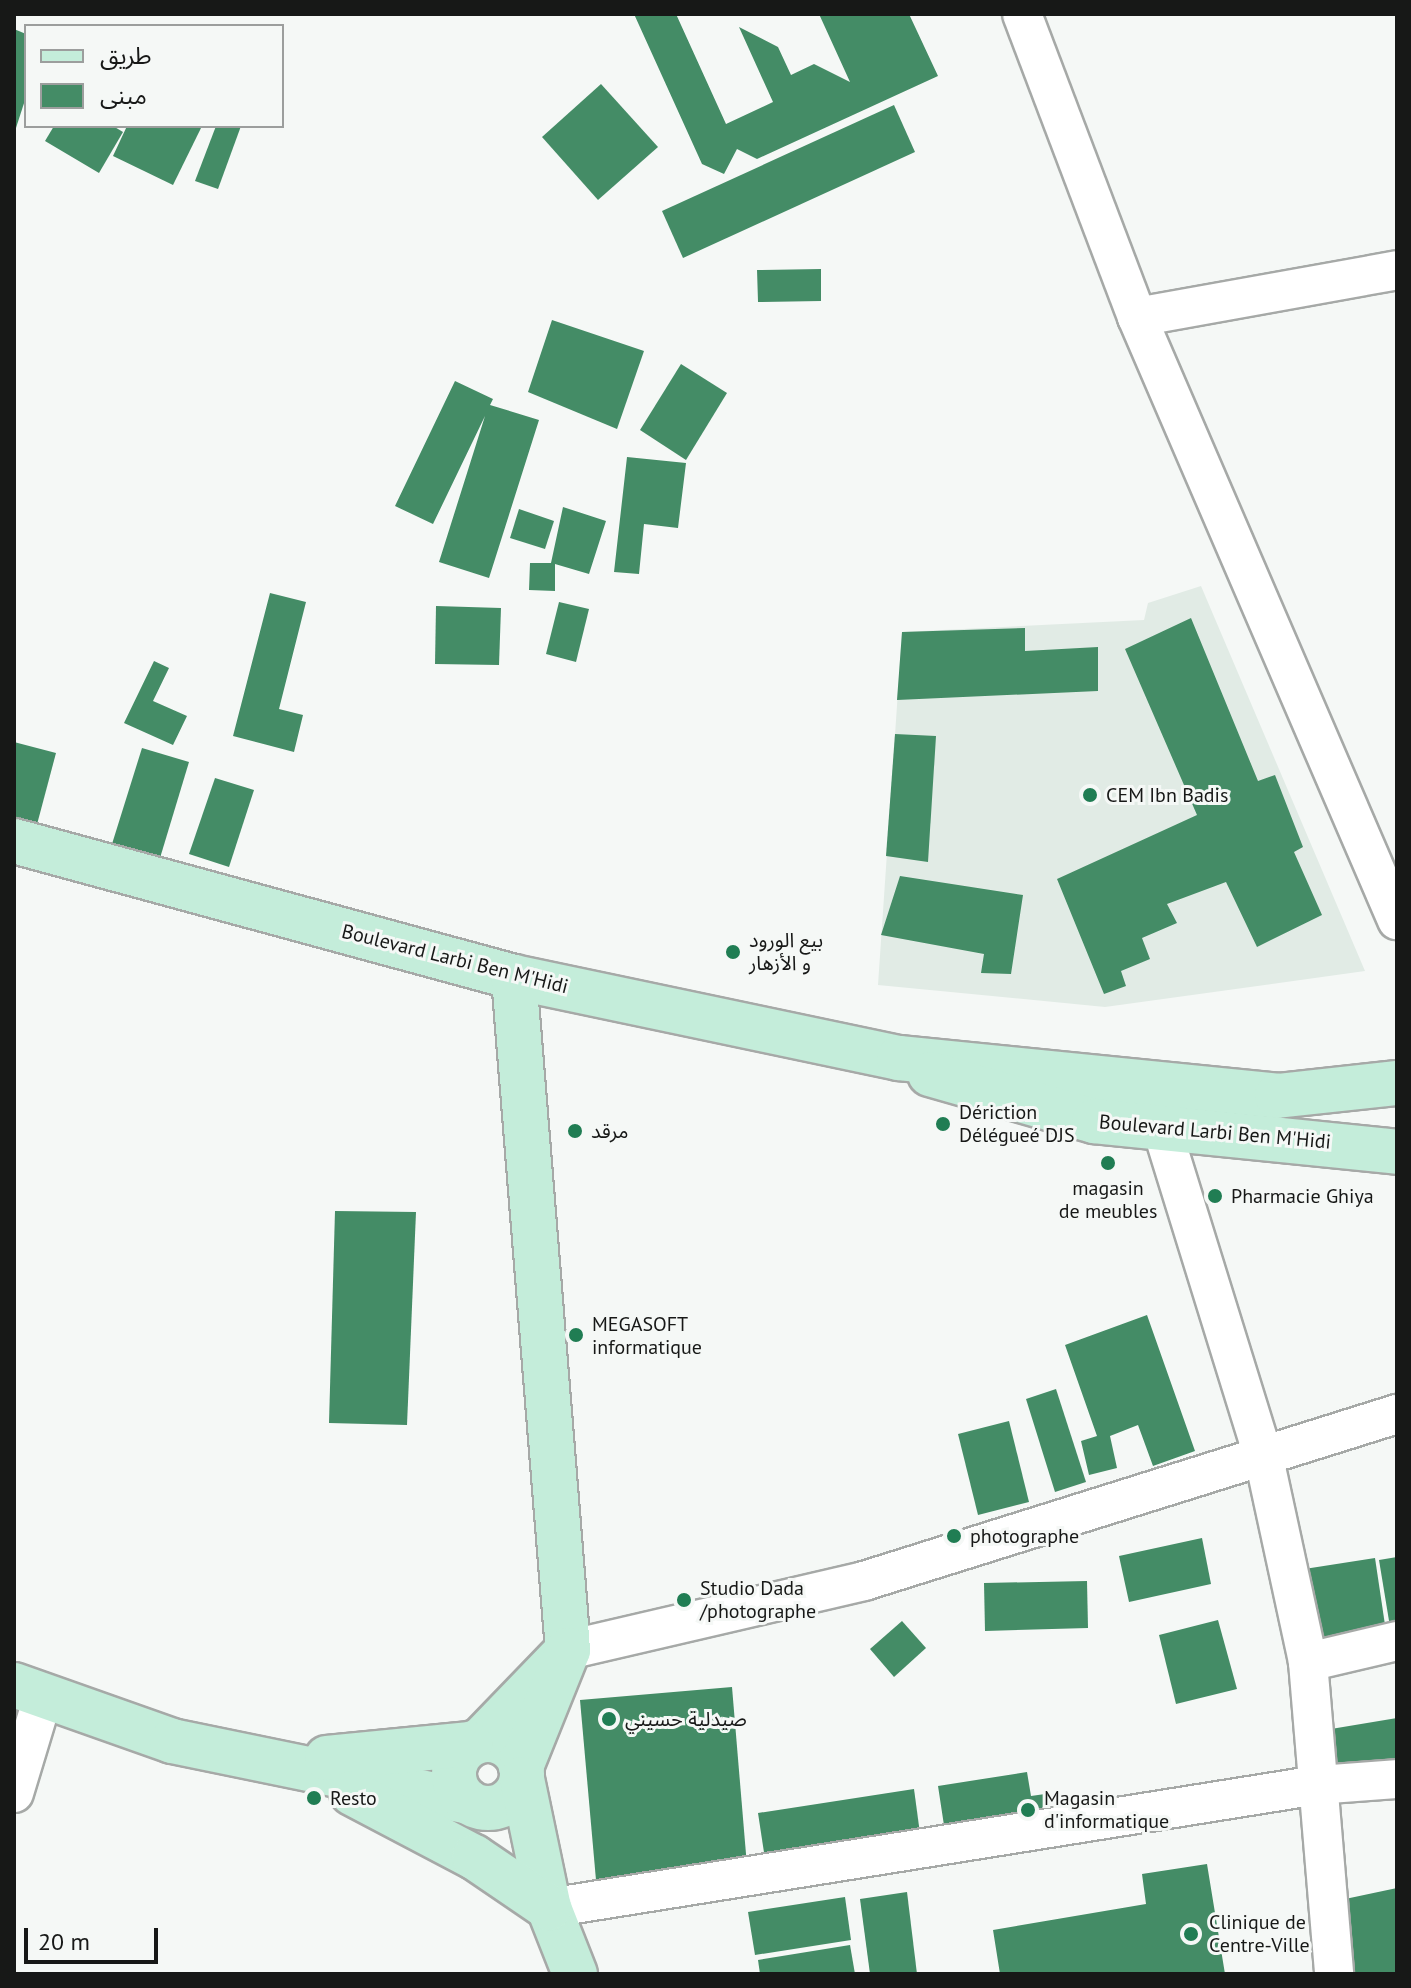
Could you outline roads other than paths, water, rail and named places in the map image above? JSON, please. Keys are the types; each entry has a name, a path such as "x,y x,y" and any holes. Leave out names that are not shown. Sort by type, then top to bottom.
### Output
{"street":[{"path":"1022,14 1137,317 1397,920"},
{"path":"1137,317 1397,270"},
{"name":"Boulevard Larbi Ben M'Hidi","path":"14,841 514,977 899,1058 1277,1096 1397,1083"},
{"path":"14,1793 28,1693 172,1741 288,1762 468,1802 501,1805 522,1773 568,1650 514,977"},
{"name":"Boulevard Larbi Ben M'Hidi","path":"899,1058 949,1082 1046,1111 1162,1129 1397,1152"},
{"path":"1163,1085 1162,1129 1264,1458 1308,1662 1334,1974"},
{"path":"1397,1098 1397,1135"},
{"path":"468,1802 453,1773 476,1742 568,1650 864,1581 1397,1414"},
{"path":"1308,1662 1397,1641"},
{"path":"288,1762 476,1742 503,1742 522,1773 549,1908 575,1974"},
{"path":"288,1762 474,1857 549,1908 1318,1785 1397,1779"}],"place":[{"name":"CEM Ibn Badis","path":"1090,795"},
{"name":"بيع الورود و الأزهار","path":"733,952"},
{"name":"Dériction Délégueé DJS","path":"943,1124"},
{"name":"مرقد","path":"575,1131"},
{"name":"magasin de meubles","path":"1108,1163"},
{"name":"Pharmacie Ghiya","path":"1215,1196"},
{"name":"MEGASOFT informatique","path":"576,1335"},
{"name":"photographe","path":"954,1536"},
{"name":"Studio Dada /photographe","path":"684,1600"},
{"name":"صيدلية حسيني","path":"609,1719"},
{"name":"Resto","path":"314,1798"},
{"name":"Magasin d'informatique","path":"1028,1810"},
{"name":"Clinique de Centre-Ville","path":"1191,1934"}]}
